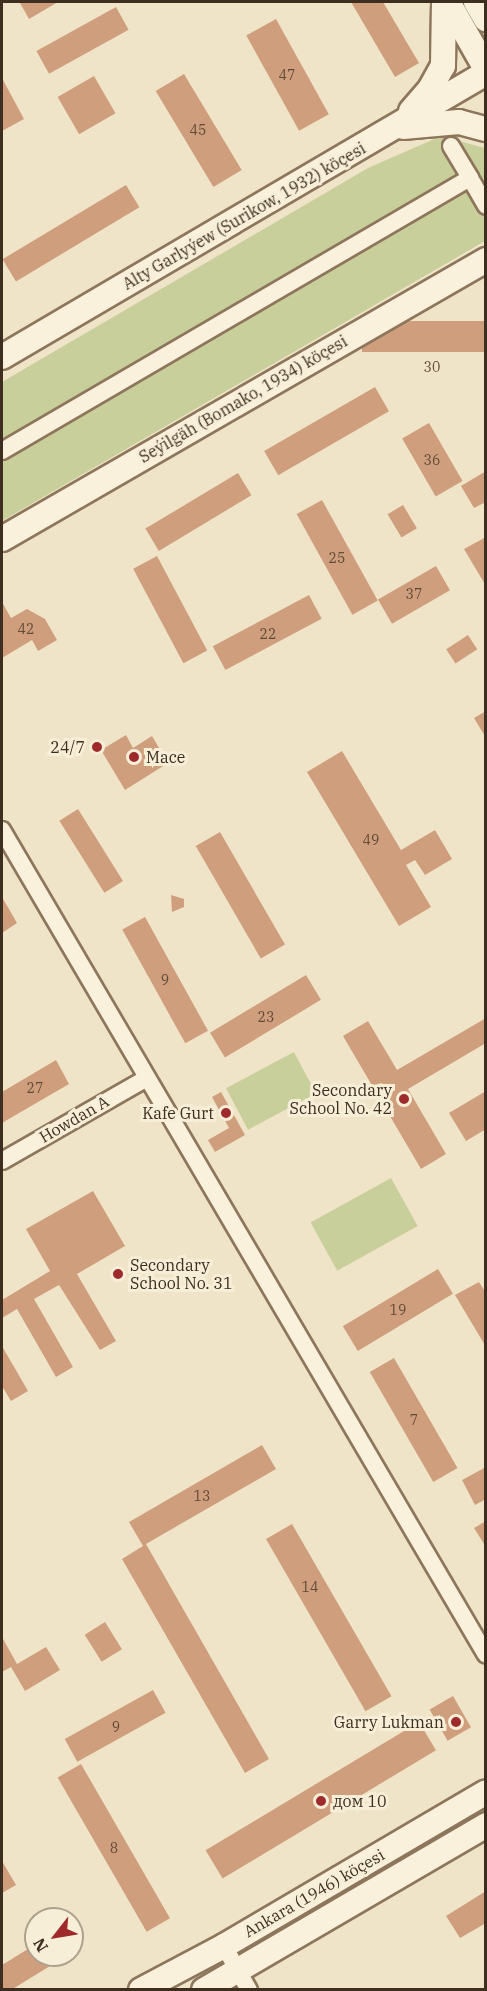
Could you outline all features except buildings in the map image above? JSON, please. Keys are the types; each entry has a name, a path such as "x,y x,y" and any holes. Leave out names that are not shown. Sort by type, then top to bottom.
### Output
{"street":[{"path":"446,2 486,71"},
{"path":"395,128 430,89 442,66 446,2"},
{"path":"476,2 486,19"},
{"name":"Alty Garlyýew (Surikow, 1932) köçesi","path":"2,357 395,128 486,71"},
{"path":"395,128 459,122 486,129"},
{"path":"451,146 486,206"},
{"path":"2,451 470,178"},
{"name":"Seýilgäh (Bomako, 1934) köçesi","path":"2,539 486,260"},
{"path":"2,830 486,1655"},
{"name":"Howdan A","path":"2,1161 147,1078"},
{"name":"Ankara (1946) köçesi","path":"141,1989 224,1946 486,1792"},
{"name":"Ankara (1946) köçesi","path":"204,1989 243,1980 486,1826"},
{"path":"224,1946 243,1980"}],"green space":[{"path":"441,136 485,148 485,241 2,521 2,382 368,168"},
{"path":"294,1052 316,1093 248,1130 226,1088"},
{"path":"391,1178 418,1226 337,1271 311,1223"}],"place":[{"name":"24/7","path":"97,747"},
{"name":"Mace","path":"134,757"},
{"name":"Secondary School No. 42","path":"404,1099"},
{"name":"Kafe Gurt","path":"226,1113"},
{"name":"Secondary School No. 31","path":"118,1274"},
{"name":"Garry Lukman","path":"456,1722"},
{"name":"дом 10","path":"321,1801"}]}
